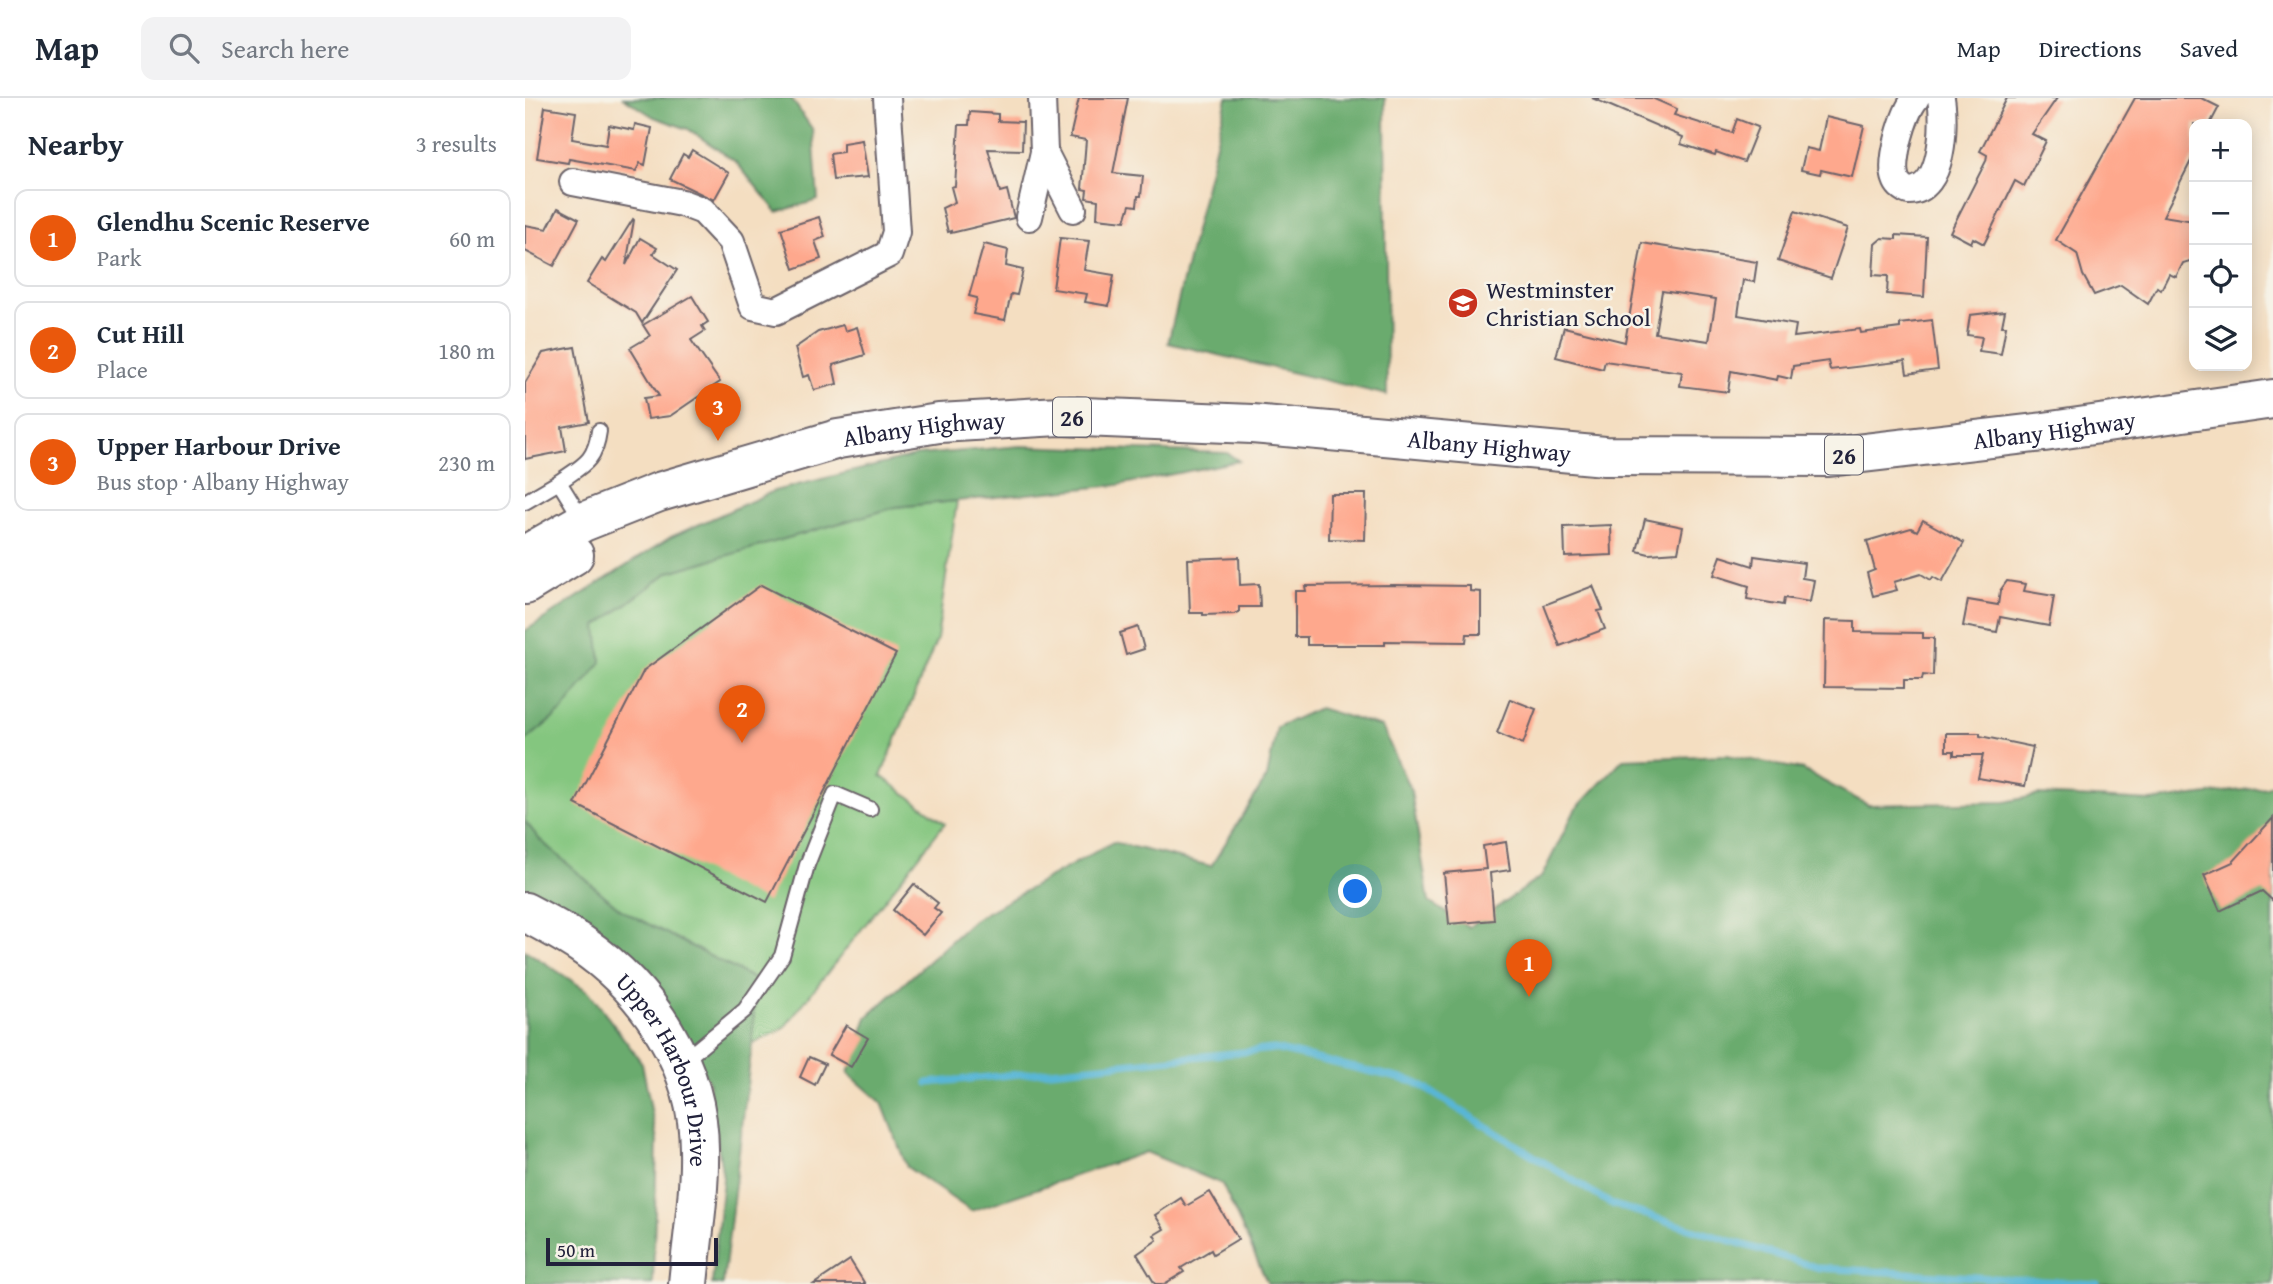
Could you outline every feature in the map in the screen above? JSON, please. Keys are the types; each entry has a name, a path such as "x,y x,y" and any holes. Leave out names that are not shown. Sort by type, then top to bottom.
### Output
{"main road":[{"name":"Albany Highway","path":"525,555 583,522 622,505 838,439 939,423 1059,416 1252,424 1605,456 1829,457 2033,433 2273,399"},
{"name":"Albany Highway","path":"525,585 677,494 710,478"},
{"name":"Upper Harbour Drive","path":"525,912 580,944 625,980 659,1021 681,1063 694,1102 699,1148 688,1284"}],"street":[{"path":"573,182 657,198 703,211 731,241 753,306 776,311 889,254 896,232 887,98"},
{"path":"1029,217 1044,152 1042,98"},
{"path":"1916,98 1908,110 1894,165 1896,180 1908,191 1922,188 1934,170 1943,130 1941,98"},
{"path":"1044,152 1073,209"}],"lane":[{"path":"525,502 587,462 597,449 600,431"},
{"path":"559,482 583,522"},
{"path":"681,1063 745,1010 782,956 807,865 835,794 870,809"}],"green space":[{"path":"624,98 791,98 813,130 818,200 777,212 736,162 688,129 654,117"},
{"path":"1227,98 1385,98 1387,395 1168,343"},
{"path":"1020,446 1227,453 1239,461 1118,485 896,507 669,572 597,626 601,662 562,711 525,741 525,631 671,537 774,491 918,455"},
{"path":"957,501 937,639 881,776 945,823 784,1028 752,1044 756,980 621,910 540,840 525,821 525,741 562,711 597,626 669,572 896,507"},
{"path":"1319,708 1382,727 1411,791 1429,902 1469,927 1542,876 1575,810 1623,759 1727,755 1803,770 1868,805 2005,802 2039,795 2151,801 2267,787 2273,783 2273,1284 1268,1284 1222,1184 1146,1152 971,1211 907,1167 882,1103 848,1073 867,1017 975,919 1113,842 1211,866 1267,777 1277,727"},
{"path":"525,821 540,840 621,910 756,980 752,1044 723,1284 712,1284 723,1178 708,1080 665,1008 525,903"},
{"path":"525,950 589,992 642,1063 657,1140 653,1284 525,1284"}],"building":[{"path":"1079,98 1128,98 1113,173 1143,176 1137,206 1130,205 1125,221 1097,218 1098,200 1086,198 1087,190 1082,189 1086,140 1070,137"},
{"path":"1592,98 1652,98 1677,109 1674,115 1732,133 1737,119 1758,127 1744,162 1681,144 1683,137"},
{"path":"2007,98 2057,98 2032,134 2046,141 2024,186 2015,181 1984,244 1973,238 1971,243 1950,232 1986,161 1987,155 1980,151"},
{"path":"2135,98 2201,98 2219,107 2213,119 2189,119 2189,165 2163,216 2189,220 2189,261 2183,263 2176,277 2169,274 2161,290 2157,287 2148,304 2121,285 2094,295 2083,275 2077,254 2056,240"},
{"path":"545,107 576,112 572,139 606,145 609,125 634,130 635,124 652,128 645,165 640,163 636,171 569,159 568,163 537,158"},
{"path":"970,112 998,114 998,121 1023,122 1022,150 988,149 1000,192 1007,190 1014,218 951,233 948,232 942,208 955,202 951,187 955,186 959,125 969,125"},
{"path":"1826,117 1864,126 1852,177 1821,170 1820,174 1801,170 1806,148 1819,151"},
{"path":"862,140 868,177 833,180 830,154 843,152 843,143"},
{"path":"692,150 729,173 714,200 670,179 683,154 688,157"},
{"path":"558,208 579,219 554,266 525,251 525,225 547,229"},
{"path":"1795,211 1848,228 1831,278 1778,261"},
{"path":"819,217 825,237 815,241 821,259 794,269 781,229"},
{"path":"633,219 626,265 640,238 657,248 653,254 677,270 642,323 636,313 587,283 602,259 606,262"},
{"path":"1896,235 1927,237 1924,297 1887,294 1888,276 1873,275 1875,244 1882,238 1896,239"},
{"path":"1060,238 1089,241 1084,270 1114,275 1109,306 1085,302 1087,294 1053,289"},
{"path":"1642,243 1757,262 1754,282 1743,280 1738,315 1796,325 1794,337 1860,329 1861,333 1900,328 1900,324 1932,320 1938,370 1907,374 1905,361 1830,370 1828,361 1793,366 1791,379 1778,376 1777,380 1731,371 1728,392 1680,386 1682,372 1605,361 1603,369 1556,357 1564,327 1625,342","holes":["1662,291 1716,299 1709,341 1655,333"]},
{"path":"984,244 1008,250 1006,266 1023,270 1017,295 1011,294 1005,320 973,314 977,298 969,296"},
{"path":"692,296 708,322 702,326 705,331 691,340 720,382 670,416 648,419 644,398 659,396 630,348 650,336 643,325"},
{"path":"2005,311 2002,326 2006,326 2001,354 1979,351 1982,337 1967,335 1970,315"},
{"path":"843,325 845,331 857,327 865,355 833,365 837,384 814,390 809,375 803,377 795,348 818,332"},
{"path":"575,347 589,422 562,427 566,451 525,459 525,383 543,353"},
{"path":"1330,494 1366,494 1365,540 1329,539"},
{"path":"1645,519 1683,527 1678,552 1649,554 1637,551"},
{"path":"1923,520 1964,543 1942,582 1921,574 1894,582 1897,590 1873,596 1867,573 1875,570 1867,541 1911,528 1917,531"},
{"path":"1611,525 1612,555 1565,557 1564,527"},
{"path":"1721,556 1753,566 1754,556 1804,563 1802,578 1814,580 1810,602 1784,598 1783,605 1747,599 1749,586 1714,575"},
{"path":"1239,557 1240,585 1259,584 1260,607 1239,607 1239,612 1234,614 1190,613 1188,559"},
{"path":"2007,581 2026,584 2024,591 2054,596 2049,626 2000,617 1997,632 1963,626 1968,600 1998,605 2000,591"},
{"path":"761,585 896,654 767,902 575,804 644,670"},
{"path":"1305,586 1470,586 1470,591 1481,592 1481,634 1467,634 1466,642 1385,641 1385,645 1307,645 1307,637 1295,637 1295,591 1306,591"},
{"path":"1593,586 1603,610 1598,611 1605,629 1560,646 1544,605"},
{"path":"1825,620 1855,621 1855,632 1923,633 1923,638 1934,638 1933,676 1923,675 1922,680 1904,680 1904,688 1824,687"},
{"path":"1138,627 1144,649 1126,655 1120,633"},
{"path":"1510,699 1536,709 1523,744 1497,733"},
{"path":"1946,733 1980,733 1980,736 2033,747 2025,786 1978,778 1983,755 1954,755 1954,751 1946,751"},
{"path":"2273,818 2273,901 2262,891 2220,911 2204,875 2233,862"},
{"path":"1506,842 1510,870 1490,873 1494,920 1449,924 1444,873 1486,869 1483,846"},
{"path":"914,884 938,903 934,908 941,913 923,935 893,910"},
{"path":"846,1025 868,1038 851,1067 829,1055"},
{"path":"809,1057 825,1064 815,1085 800,1077"},
{"path":"1210,1192 1238,1239 1213,1254 1211,1250 1181,1268 1184,1272 1164,1284 1155,1284 1137,1254 1157,1240 1154,1235 1164,1229 1155,1215 1181,1198 1186,1206"},
{"path":"850,1260 865,1284 814,1284"}],"waterway":[{"path":"928,1083 1274,1049 1415,1082 1611,1204 1819,1268 2097,1284"}],"place":[{"name":"Westminster Christian School","path":"1463,303"},
{"name":"Upper Harbour Drive","path":"718,441"},
{"name":"Cut Hill","path":"742,743"},
{"name":"Glendhu Scenic Reserve","path":"1529,997"}]}
